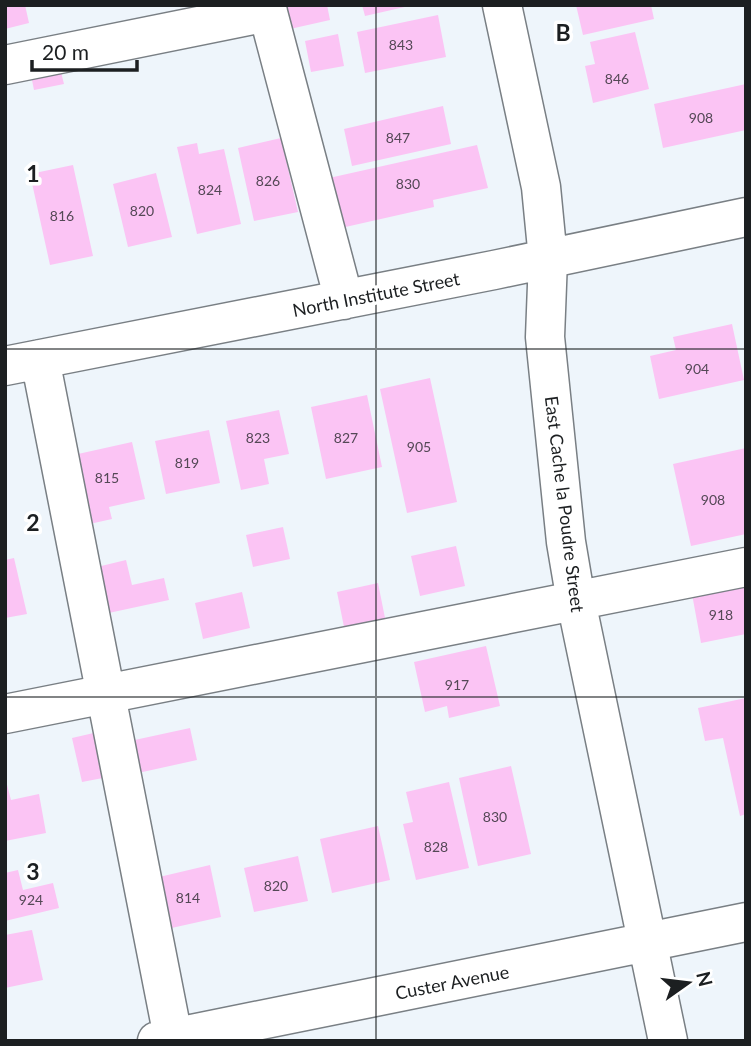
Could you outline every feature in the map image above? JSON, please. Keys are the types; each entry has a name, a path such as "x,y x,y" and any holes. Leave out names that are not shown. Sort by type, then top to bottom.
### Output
{"street":[{"name":"East Cache la Poudre Street","path":"502,5 541,187 548,259 545,337 566,542 668,1041"},
{"path":"5,65 267,9 344,300"},
{"name":"North Institute Street","path":"22,363 746,217"},
{"path":"22,363 106,695 165,1039"},
{"path":"5,714 746,567"},
{"name":"Custer Avenue","path":"165,1039 746,922"}],"building":[{"path":"5,5 25,5 29,23 5,29"},
{"path":"284,5 327,5 330,20 290,29"},
{"path":"362,5 408,5 409,6 365,16"},
{"path":"576,5 651,5 654,19 583,35"},
{"path":"438,15 446,57 365,73 357,32"},
{"path":"635,32 649,89 593,103 585,66 595,64 590,42"},
{"path":"338,34 344,66 311,72 305,41"},
{"path":"58,60 64,84 34,90 29,65"},
{"path":"746,84 746,130 663,148 654,104"},
{"path":"443,106 451,144 352,166 344,129"},
{"path":"281,138 298,212 254,221 238,148"},
{"path":"197,143 199,154 224,149 241,224 197,234 177,147"},
{"path":"477,145 488,188 433,200 434,207 341,228 329,178"},
{"path":"73,165 93,256 50,265 30,174"},
{"path":"156,173 172,237 128,247 113,184"},
{"path":"732,324 744,380 659,399 650,356 676,350 673,337"},
{"path":"430,378 457,502 407,513 380,389"},
{"path":"367,395 382,467 326,479 311,407"},
{"path":"279,410 289,454 264,459 269,484 241,490 226,421"},
{"path":"209,430 220,483 166,494 155,441"},
{"path":"132,442 145,499 109,507 112,519 85,525 69,456"},
{"path":"746,448 746,534 691,546 673,464"},
{"path":"283,527 290,559 253,567 246,535"},
{"path":"456,546 465,586 420,596 411,556"},
{"path":"14,558 27,614 5,618 5,560"},
{"path":"126,560 132,585 164,578 169,600 104,614 93,568"},
{"path":"378,583 386,623 345,632 337,592"},
{"path":"746,584 746,634 701,643 692,594"},
{"path":"242,592 250,628 203,639 195,603"},
{"path":"486,646 500,706 449,718 447,706 425,712 414,662"},
{"path":"746,698 746,814 740,816 723,738 705,741 698,708"},
{"path":"190,728 197,760 138,773 130,741"},
{"path":"98,732 108,777 82,782 72,738"},
{"path":"511,766 531,854 478,866 459,778"},
{"path":"5,777 11,800 39,794 46,833 5,841"},
{"path":"449,782 469,868 416,880 403,824 413,822 406,792"},
{"path":"378,826 390,880 332,893 320,839"},
{"path":"298,856 308,901 254,912 244,868"},
{"path":"210,865 221,917 167,929 155,878"},
{"path":"18,870 23,890 53,883 59,908 5,921 5,873"},
{"path":"32,930 43,980 5,988 5,935"}]}
